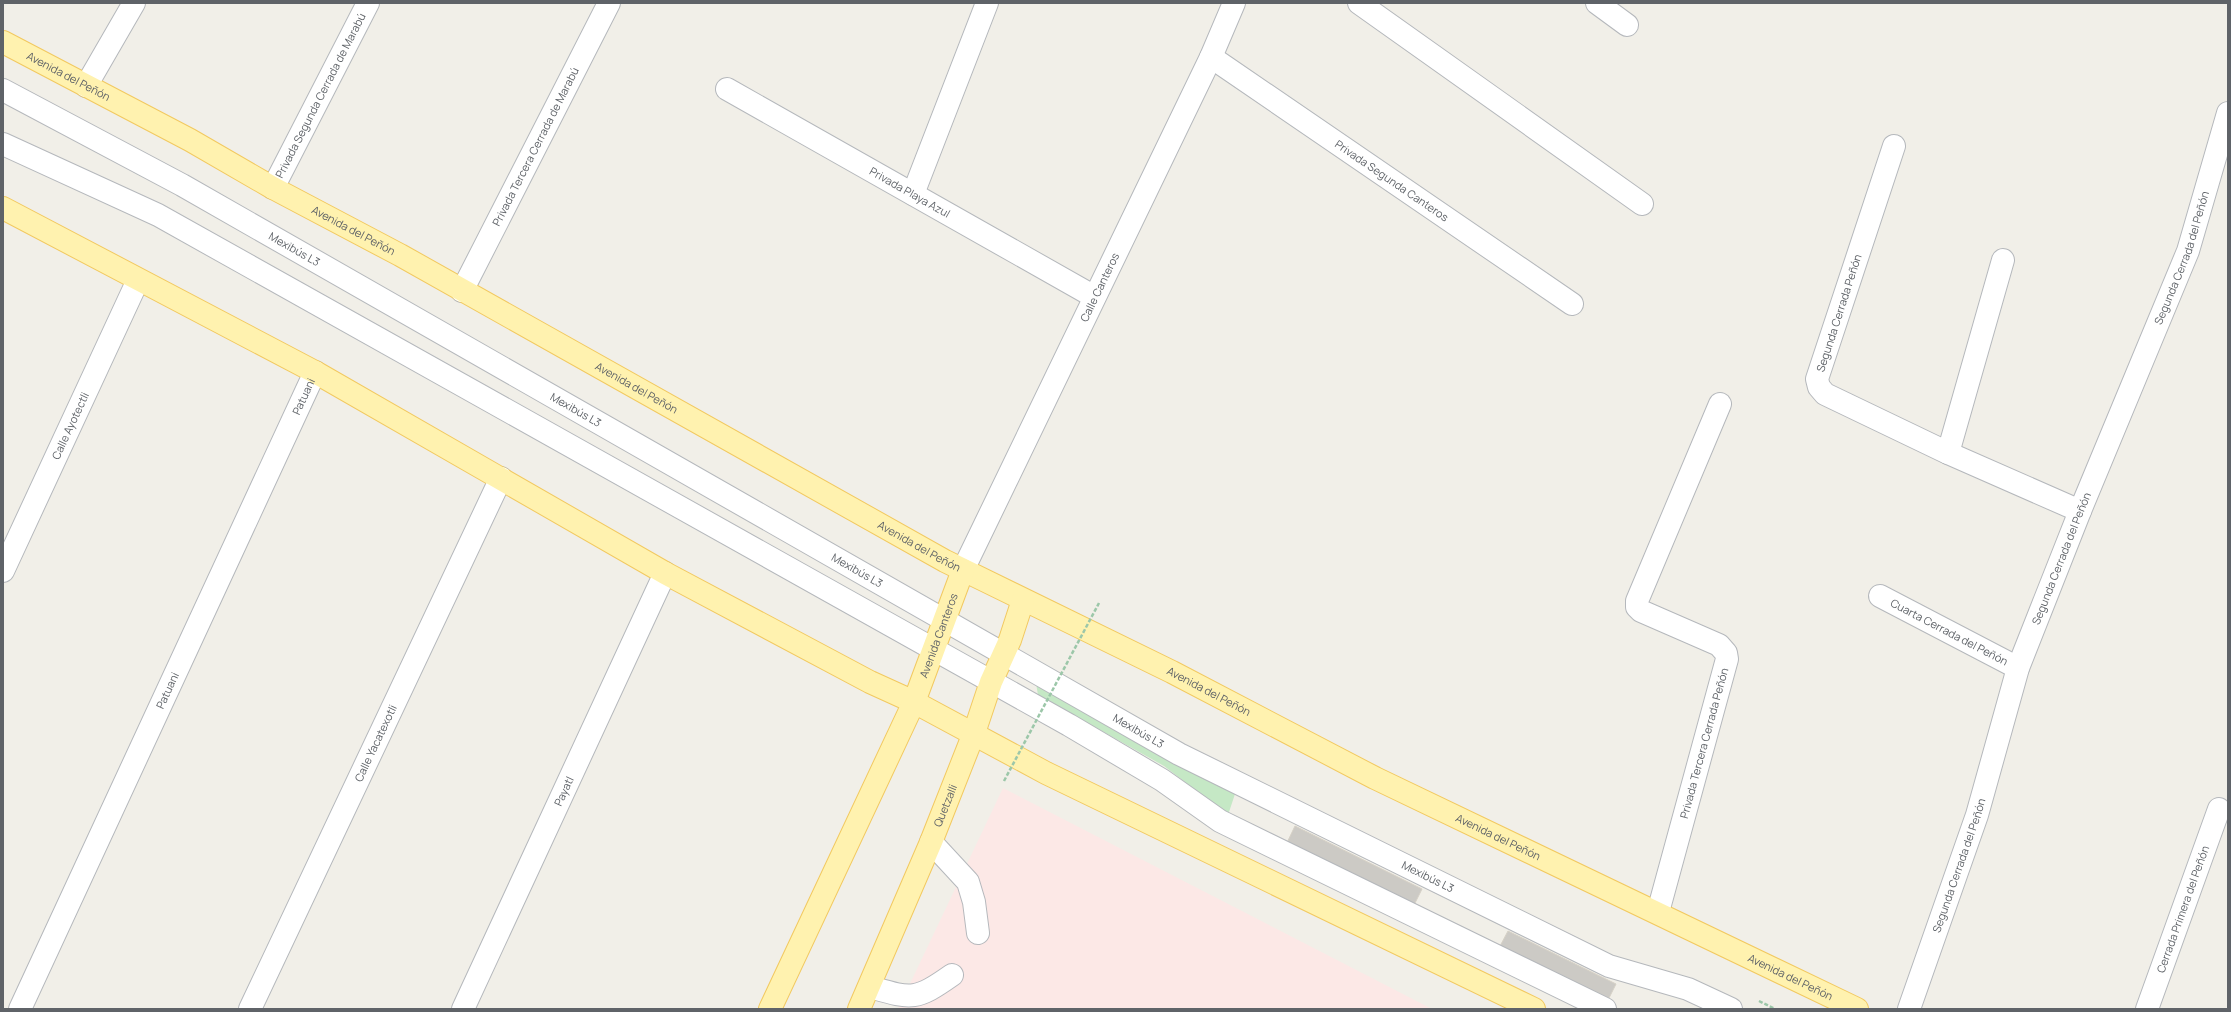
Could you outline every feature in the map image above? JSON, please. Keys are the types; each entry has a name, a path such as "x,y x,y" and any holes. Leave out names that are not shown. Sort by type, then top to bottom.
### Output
{"main road":[{"name":"Avenida del Peñón","path":"3,42 190,140 273,188 400,256 963,570 1172,672 1375,778 1658,912 1857,1009"},
{"path":"3,208 315,372 665,573 870,682 914,702 974,733 1046,773 1534,1009"},
{"name":"Avenida Canteros","path":"914,702 943,619 963,570"},
{"name":"Quetzalli","path":"859,1009 870,987 931,842 974,733 991,682 1003,652 1010,640 1023,600"},
{"path":"770,1009 914,702"}],"street":[{"path":"86,86 134,3"},
{"name":"Privada Segunda Cerrada de Marabú","path":"273,188 368,3"},
{"name":"Privada Tercera Cerrada de Marabú","path":"462,291 609,3"},
{"path":"913,194 987,3"},
{"name":"Calle Canteros","path":"963,570 1211,56 1234,3"},
{"path":"1359,3 1642,204"},
{"path":"1597,3 1627,25"},
{"name":"Privada Segunda Canteros","path":"1211,56 1572,304"},
{"name":"Privada Playa Azul","path":"727,89 1094,296"},
{"name":"Mexibús L3","path":"3,90 182,185 1003,652 1179,754 1609,966 1688,989 1731,1009"},
{"name":"Segunda Cerrada del Peñón","path":"1909,1009 1977,815 2018,668 2080,511 2188,251 2228,113"},
{"path":"3,144 158,215 991,682 1162,780 1220,821 1604,1009"},
{"name":"Segunda Cerrada Peñón","path":"1894,146 1818,383 1825,394 1948,453 2080,511"},
{"path":"1948,453 2004,260"},
{"name":"Calle Ayotectli","path":"3,571 138,280"},
{"name":"Patuani","path":"20,1009 315,372"},
{"name":"Privada Tercera Cerrada Peñón","path":"1658,912 1727,659 1726,653 1719,645 1641,611 1637,607 1637,601 1720,404"},
{"name":"Calle Yacatexotli","path":"250,1009 501,478"},
{"name":"Payatl","path":"463,1009 665,573"},
{"name":"Cuarta Cerrada del Peñón","path":"1880,596 2018,668"},
{"name":"Cerrada Primera del Peñón","path":"2147,1009 2219,809"},
{"path":"931,842 968,882 974,902 978,933"},
{"path":"870,987 906,997 928,992 952,975"}],"path":[{"path":"1004,781 1099,603"}],"shaded area":[{"path":"1003,788 1432,1009 898,1009"}],"green space":[{"path":"1036,683 1236,791 1228,815 1164,766 1038,695"}],"building":[{"path":"1295,826 1422,889 1412,909 1285,847"},
{"path":"1508,931 1616,984 1606,1004 1498,950"}]}
